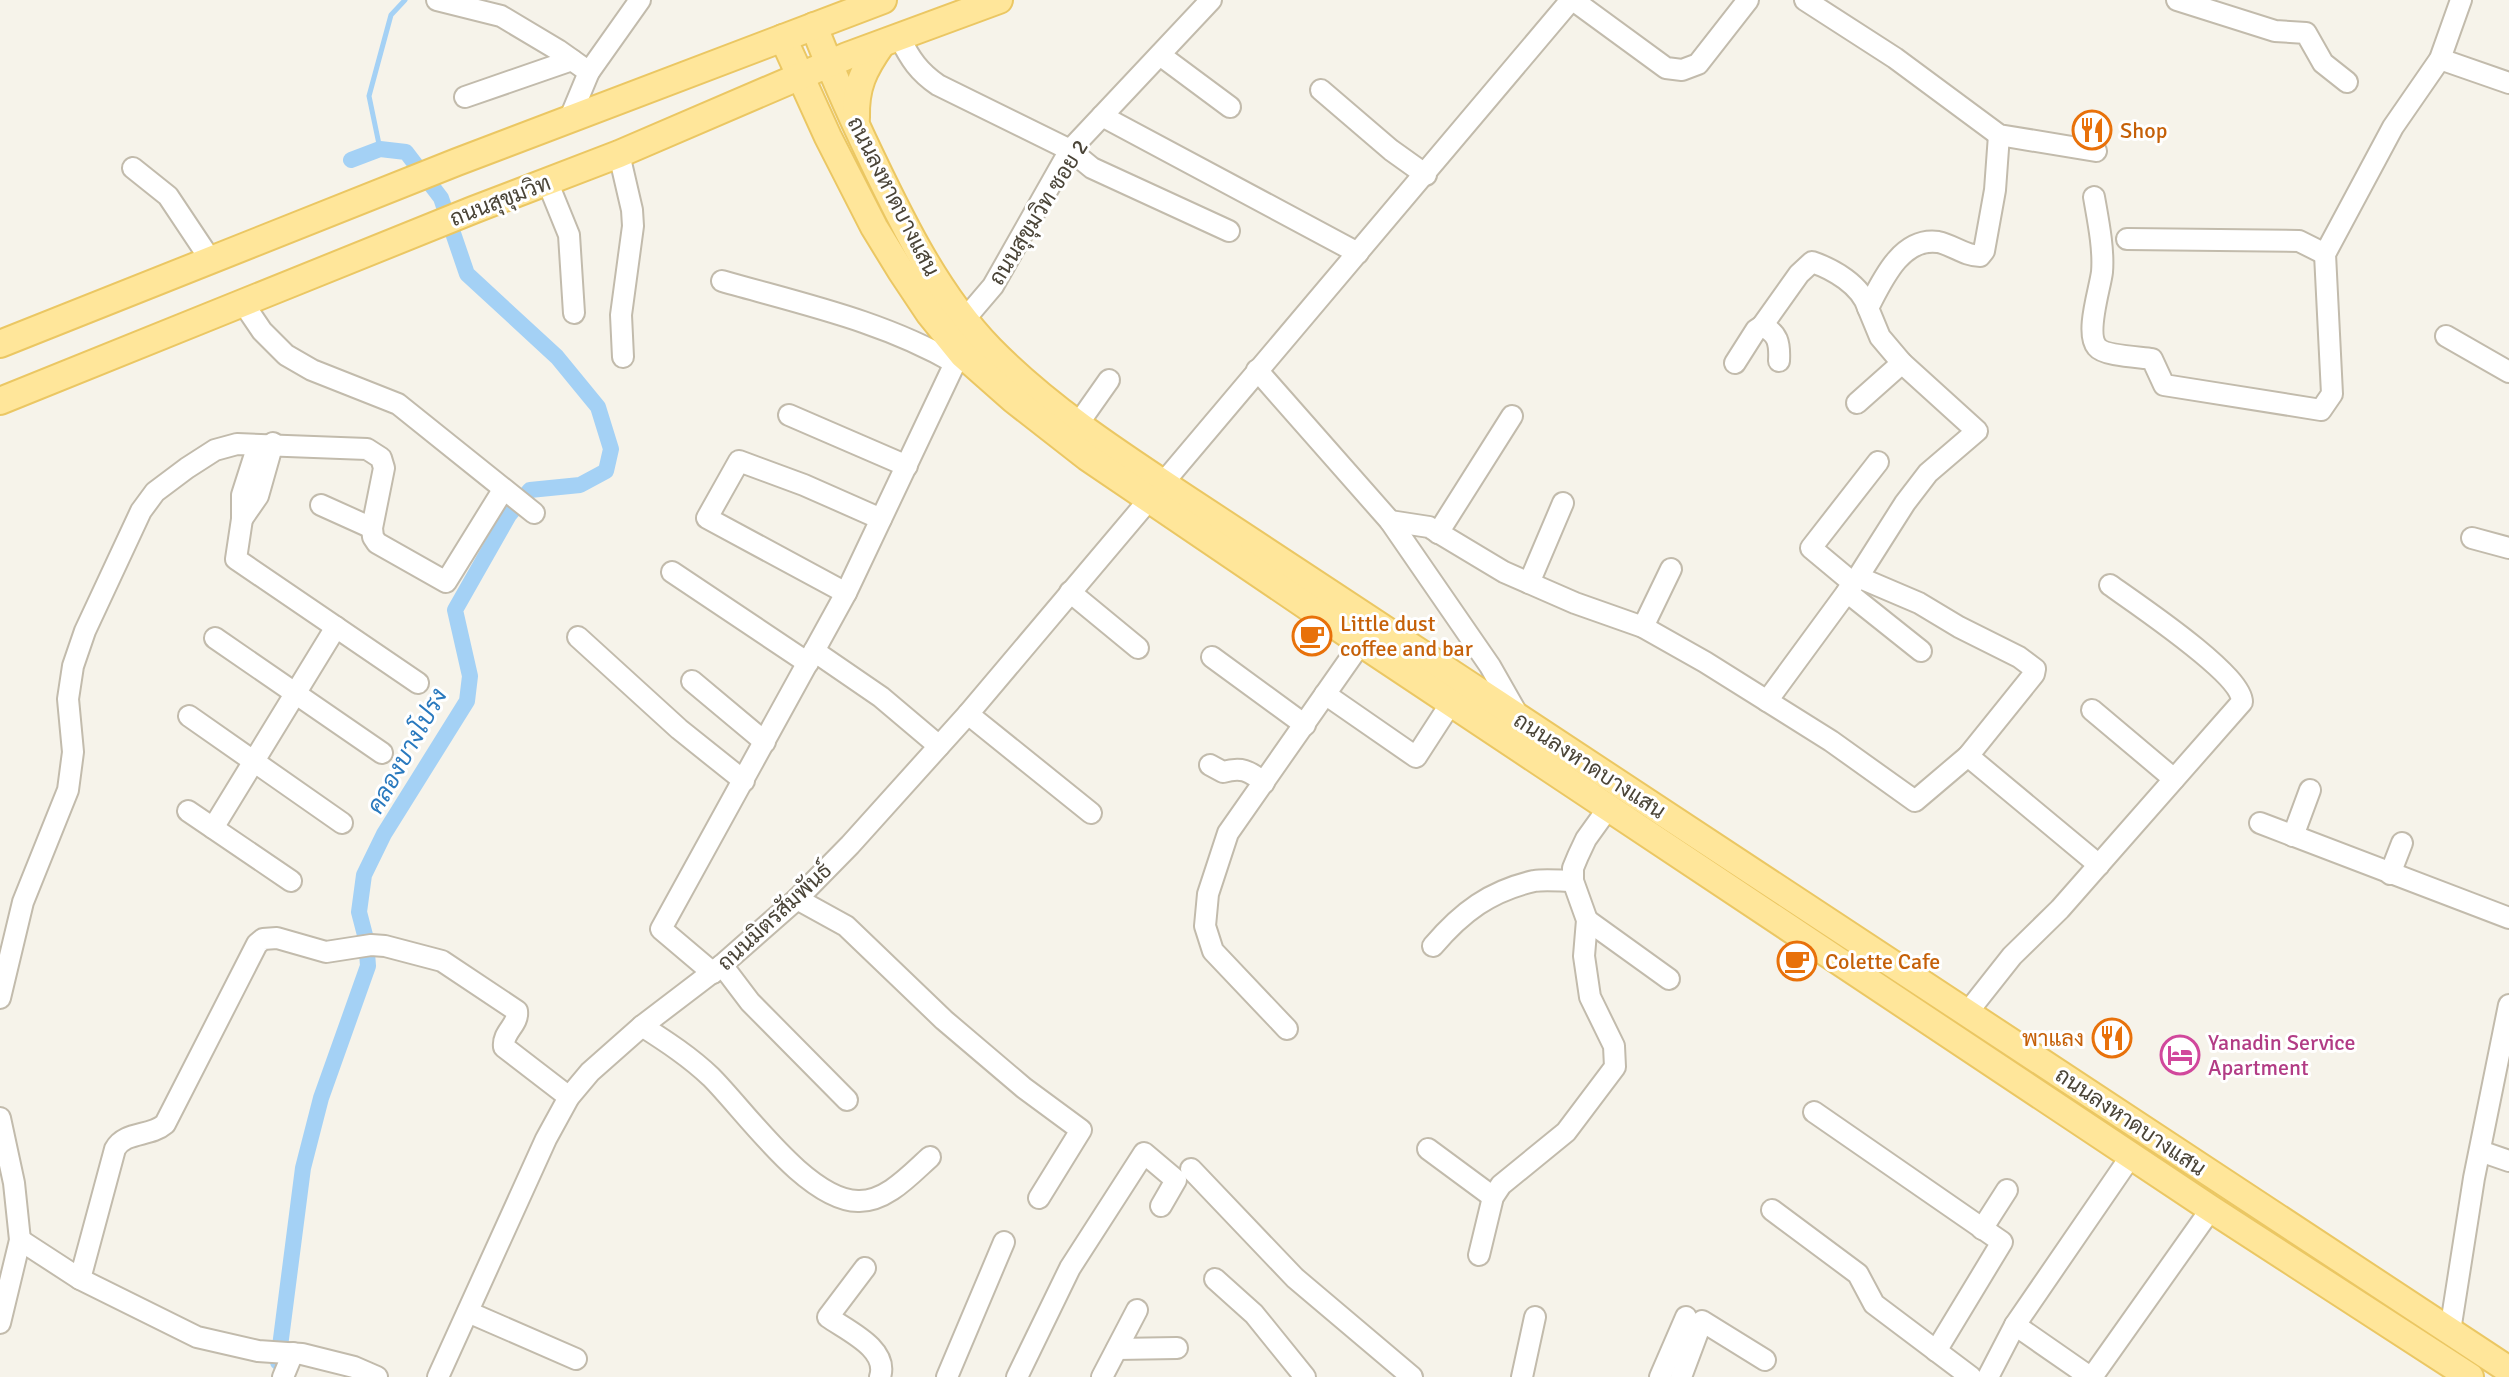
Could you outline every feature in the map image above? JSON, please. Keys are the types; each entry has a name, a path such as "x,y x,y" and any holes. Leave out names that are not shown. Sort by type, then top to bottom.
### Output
{"main road":[{"path":"0,344 457,162 783,38 824,15 883,0"},
{"name":"ถนนสุขุมวิท","path":"0,401 81,366 619,154 799,76 999,0"},
{"name":"ถนนลงหาดบางแสน","path":"824,15 829,64 896,210 933,276 964,320 1021,377 1156,491 1361,643 2211,1209 2462,1372"},
{"name":"ถนนลงหาดบางแสน","path":"783,38 828,137 874,227 959,359 1087,457 1156,491 1521,719 2509,1370"},
{"path":"856,125 858,83 863,70 891,41"},
{"path":"754,96 792,97 805,104 828,137"},
{"path":"0,382 41,365 81,366"},
{"path":"2450,1331 2462,1372"}],"street":[{"path":"437,0 505,8 581,66"},
{"path":"569,120 581,66 640,0"},
{"name":"ถนนสุขุมวิท ซอย 2","path":"964,320 993,286 1070,150 1211,0"},
{"path":"1572,0 1666,68 1682,70 1698,64 1748,0"},
{"name":"ถนนมิตรสัมพันธ์","path":"438,1377 546,1139 569,1097 590,1072 642,1026 717,969 797,899 850,845 968,714 1572,0"},
{"path":"1805,0 1895,58 1999,135 2096,151"},
{"path":"2177,0 2275,31 2306,33 2323,63 2347,82"},
{"path":"2094,197 2102,270 2094,314 2094,341 2098,349 2152,359 2164,385 2321,410 2332,394 2325,254 2393,127 2440,59 2461,0"},
{"path":"891,41 923,75 1070,150 1092,168 1229,231"},
{"path":"1160,55 1230,107"},
{"path":"2440,59 2509,83"},
{"path":"465,97 581,66"},
{"path":"1321,90 1391,150 1426,175"},
{"path":"1102,116 1358,253"},
{"path":"1868,308 1887,270 1915,244 1935,242 1973,256 1980,256 1984,251 1995,190 1999,135"},
{"path":"619,154 633,226 621,315 623,357"},
{"path":"133,168 168,196 210,259"},
{"path":"547,181 569,235 574,313"},
{"path":"2127,239 2299,241 2325,254"},
{"path":"1735,363 1756,330 1799,274 1812,262 1830,268 1865,297 1880,337 1902,363 1977,431 1928,473 1767,701"},
{"path":"722,281 861,320 959,359 846,593 661,929 717,969 847,1100"},
{"path":"243,303 262,331 286,355 312,370 398,404 534,513"},
{"path":"1762,326 1777,337 1779,361"},
{"path":"2446,336 2509,372"},
{"path":"1857,403 1902,363"},
{"path":"1257,370 1390,521 1490,666 1521,719"},
{"path":"1078,424 1109,380"},
{"path":"789,415 907,466"},
{"path":"1438,533 1512,416"},
{"path":"0,998 9,929 68,790 73,752 68,699 73,666 85,631 126,540 155,492 215,450 237,444 367,449 381,458 384,468 372,528 373,537 377,543 446,582 508,494"},
{"path":"266,444 258,496 242,519 236,559 418,683"},
{"path":"846,593 707,518 739,461 881,519"},
{"path":"1878,462 1811,548 1921,651"},
{"path":"1529,583 1563,503"},
{"path":"321,505 372,528"},
{"path":"1390,521 1429,527 1504,572 1575,603 1643,627 1831,741 1915,801 1968,756 2035,669 2019,657 1919,603 1852,584"},
{"path":"2472,538 2509,548"},
{"path":"1643,627 1671,569"},
{"path":"672,572 881,697 939,746"},
{"path":"1967,1013 2012,956 2032,939 2239,709 2242,695 2239,688 2175,631 2110,585"},
{"path":"1070,592 1138,648"},
{"path":"213,828 336,627"},
{"path":"578,637 679,729 744,781"},
{"path":"215,638 382,753"},
{"path":"1287,1029 1213,951 1205,926 1208,894 1228,833 1361,643"},
{"path":"1212,657 1305,725"},
{"path":"692,681 765,742"},
{"path":"1325,694 1416,757 1451,703"},
{"path":"2092,710 2174,779"},
{"path":"968,714 1091,813"},
{"path":"189,716 342,823"},
{"path":"1968,756 2099,865"},
{"path":"1210,765 1223,772 1239,768 1251,771 1264,783"},
{"path":"2293,836 2310,790"},
{"path":"1479,1255 1493,1197 1501,1185 1566,1132 1615,1067 1614,1046 1590,997 1584,956 1587,920 1573,881 1573,868 1582,848 1609,807"},
{"path":"188,811 291,881"},
{"path":"2260,823 2509,918"},
{"path":"2390,874 2402,843"},
{"path":"1433,946 1454,921 1472,906 1536,881 1573,881"},
{"path":"797,899 846,926 944,1020 1024,1088 1081,1130 1039,1198"},
{"path":"1587,920 1669,979"},
{"path":"80,1279 115,1149 125,1139 157,1130 165,1124 257,944 263,939 277,938 320,952 371,945 442,961 515,1009 518,1016 505,1035 504,1047 569,1097"},
{"path":"2450,1331 2480,1151 2503,1066 2509,1005"},
{"path":"642,1026 683,1052 810,1181 841,1199 861,1201 879,1197 930,1157"},
{"path":"1814,1112 2002,1242 1936,1351"},
{"path":"0,1118 14,1183 20,1240 0,1323"},
{"path":"1428,1149 1493,1197"},
{"path":"2480,1151 2509,1161"},
{"path":"1017,1377 1070,1268 1144,1153 1176,1180 1161,1206"},
{"path":"1988,1377 2015,1325 2131,1156"},
{"path":"1191,1169 1295,1278 1412,1377"},
{"path":"1982,1229 2007,1190"},
{"path":"2015,1325 2091,1377 2211,1209"},
{"path":"1772,1210 1858,1274 1874,1304 1971,1377"},
{"path":"20,1240 80,1279 197,1337 258,1351 290,1352 347,1372 377,1377"},
{"path":"947,1377 1004,1242"},
{"path":"865,1268 828,1317 873,1349 882,1365 880,1377"},
{"path":"1215,1279 1254,1314 1305,1377"},
{"path":"1102,1377 1137,1310"},
{"path":"468,1312 576,1359"},
{"path":"1522,1377 1535,1317"},
{"path":"1660,1377 1686,1317"},
{"path":"1681,1377 1702,1321 1765,1360"},
{"path":"1117,1349 1177,1348"},
{"path":"283,1377 290,1352"}],"waterway":[{"path":"380,149 369,96 391,15 405,0"},
{"name":"คลองบางโปรง","path":"278,1362 303,1168 321,1098 368,966 366,939 359,912 364,875 384,834 467,701 470,676 455,610 509,515 530,490 580,485 606,471 611,449 598,407 557,357 467,274 441,198 406,152 380,149 351,160"}],"place":[{"name":"Shop","path":"2092,130"},
{"name":"Little dust coffee and bar","path":"1312,636"},
{"name":"Colette Cafe","path":"1797,961"},
{"name":"พาแลง","path":"2112,1038"},
{"name":"Yanadin Service Apartment","path":"2180,1055"}]}
